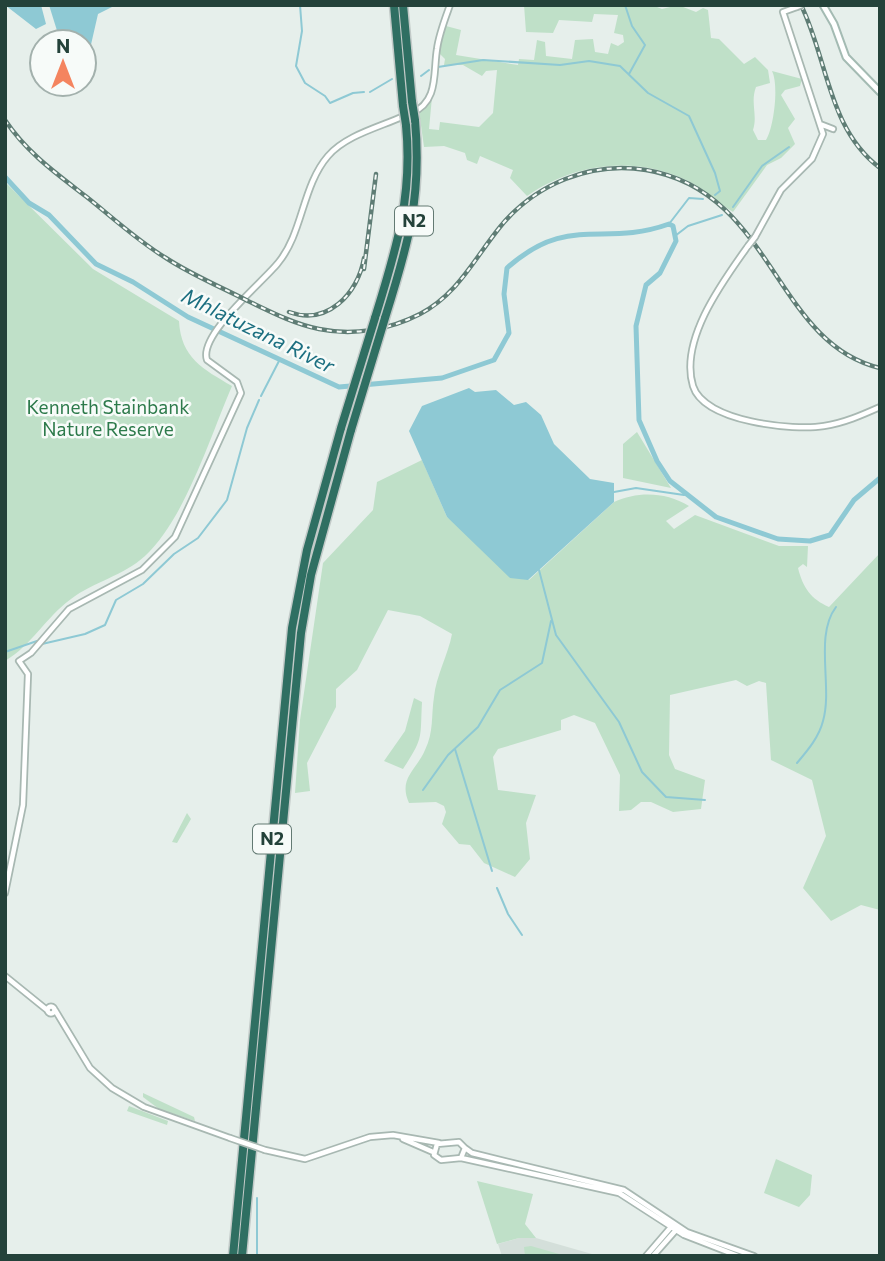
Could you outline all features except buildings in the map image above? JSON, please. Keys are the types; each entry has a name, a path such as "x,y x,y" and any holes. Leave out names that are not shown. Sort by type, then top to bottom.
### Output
{"highway":[{"name":"N2","path":"233,1256 292,628 307,550 405,216 409,169 394,5"},
{"name":"N2","path":"242,1256 300,633 311,575 415,210 418,166 403,5"}],"main road":[{"path":"823,5 834,24 846,57 880,92"}],"street":[{"path":"5,893 23,805 29,674 19,661 31,653 69,609 142,570 175,537 234,413 242,388 207,360 205,352 222,323 282,257 314,178 328,156 350,140 420,109 428,102 432,93 437,47 450,5"},
{"path":"799,6 783,12 823,134 812,159 780,190 755,237 698,328 692,363 692,385 713,406 746,421 796,427 841,422 878,407"},
{"path":"819,123 833,129"},
{"path":"5,976 51,1010 90,1068 112,1088 144,1107 265,1150 305,1159 362,1139 386,1135 439,1143 459,1142 472,1153 523,1168 627,1191 684,1235 738,1256"},
{"path":"386,1135 433,1152 441,1160 461,1158 523,1168"},
{"path":"433,1152 439,1143"},
{"path":"461,1158 465,1148"},
{"path":"575,1180 622,1195 663,1222 754,1256"},
{"path":"653,1256 665,1238 663,1222"},
{"path":"646,1256 675,1227"},
{"path":"665,1238 684,1235"}],"shaded area":[{"path":"519,1238 536,1238 599,1256 502,1256 498,1244"}],"green space":[{"path":"524,5 652,5 662,9 678,5 696,12 703,8 708,10 711,38 719,39 744,64 755,57 768,70 770,83 756,87 754,93 753,130 758,140 766,140 773,116 775,86 772,71 802,79 800,86 785,90 781,95 795,119 788,128 795,144 781,158 767,165 733,212 688,181 668,173 626,166 606,166 565,176 527,196 510,178 513,170 480,156 477,164 467,160 465,153 444,146 424,147 419,111 432,97 429,129 439,130 440,122 479,127 493,113 497,70 486,71 482,76 463,65 444,65 445,59 439,53 446,26 461,30 456,55 518,65 519,59 534,60 537,40 545,42 546,56 572,59 575,40 593,39 595,52 608,54 611,43 618,46 624,42 623,35 614,33 618,15 594,14 592,22 559,20 553,33 526,32"},
{"name":"Kenneth Stainbank Nature Reserve","path":"5,182 93,269 179,321 184,344 195,361 232,386 195,476 159,540 136,563 71,599 23,647 5,661"},
{"path":"637,432 671,488 623,478 623,444"},
{"path":"422,460 447,517 529,580 614,502 642,495 671,498 689,506 666,521 674,529 695,515 779,546 808,546 807,567 803,564 798,568 800,575 813,596 829,607 880,553 880,910 861,905 831,921 803,888 826,836 812,780 771,760 766,683 759,681 747,686 736,680 670,695 669,755 675,769 705,780 701,809 673,812 651,802 641,802 631,810 619,811 620,775 595,723 574,715 561,720 561,730 498,749 493,757 498,790 536,795 526,823 530,859 515,877 484,863 470,845 459,844 442,824 446,812 444,806 436,802 409,803 406,794 407,781 428,743 435,689 452,634 420,616 388,610 357,670 336,689 336,707 307,763 310,791 295,793 300,720 323,563 373,510 377,482"},
{"path":"414,698 422,702 421,731 415,750 403,769 384,761 405,731"},
{"path":"187,813 191,819 177,843 172,842"},
{"path":"143,1093 194,1117 195,1121 159,1109 143,1097"},
{"path":"129,1106 168,1121 167,1125 127,1111"},
{"path":"776,1159 812,1175 810,1195 799,1207 764,1193"},
{"path":"477,1181 533,1194 525,1224 536,1238 519,1238 497,1244"},
{"path":"531,1246 566,1256 525,1256 524,1247"}],"water":[{"path":"5,5 41,5 46,24 35,28"},
{"path":"49,5 116,5 98,14 95,28 56,28"},
{"path":"469,388 475,392 496,390 514,405 526,402 541,415 554,444 590,479 614,483 614,502 528,580 510,578 447,517 409,431 422,406"}],"waterway":[{"path":"300,5 302,31 296,66 305,83 325,96 330,103 353,93 364,92"},
{"path":"625,5 632,26 645,45 629,74"},
{"path":"438,67 483,60 560,65 589,61 620,66 648,93 689,116 715,173 720,191 715,195"},
{"path":"421,76 429,70"},
{"path":"370,92 392,79"},
{"path":"733,207 762,166 789,147"},
{"name":"Mhlatuzana River","path":"5,177 29,203 49,215 96,264 133,282 188,317 339,387 442,378 494,360 509,333 504,294 507,268 529,251 549,241 586,234 645,231 669,224 673,226 676,241 660,273 646,285 636,326 639,420 657,461 670,481 716,517 778,539 810,541 830,535 854,500 880,478"},
{"path":"669,224 689,198 703,199"},
{"path":"675,236 688,226 722,215"},
{"path":"261,396 279,361"},
{"path":"42,644 85,634 105,625 116,600 143,584 174,554 198,538 227,500 247,428 259,400"},
{"path":"614,492 636,488 684,495"},
{"path":"539,570 556,635 619,722 642,772 666,797 705,800"},
{"path":"797,763 816,738 823,721 826,708 826,632 836,607"},
{"path":"423,790 448,755 478,727 500,690 542,663 551,621"},
{"path":"5,652 37,641"},
{"path":"455,749 492,871"},
{"path":"497,888 508,914 522,935"},
{"path":"257,1198 257,1256"}],"railway":[{"path":"801,5 839,114 863,152 880,168"},
{"path":"5,120 43,162 126,229 176,264 274,313 301,324 332,331 358,332 383,328 408,320 433,306 455,286 514,212 547,188 566,179 605,169 646,170 688,184 721,206 748,235 793,300 817,329 845,353 880,368"},
{"path":"364,269 376,174"},
{"path":"289,312 316,315 338,304 355,284 364,258"}]}
